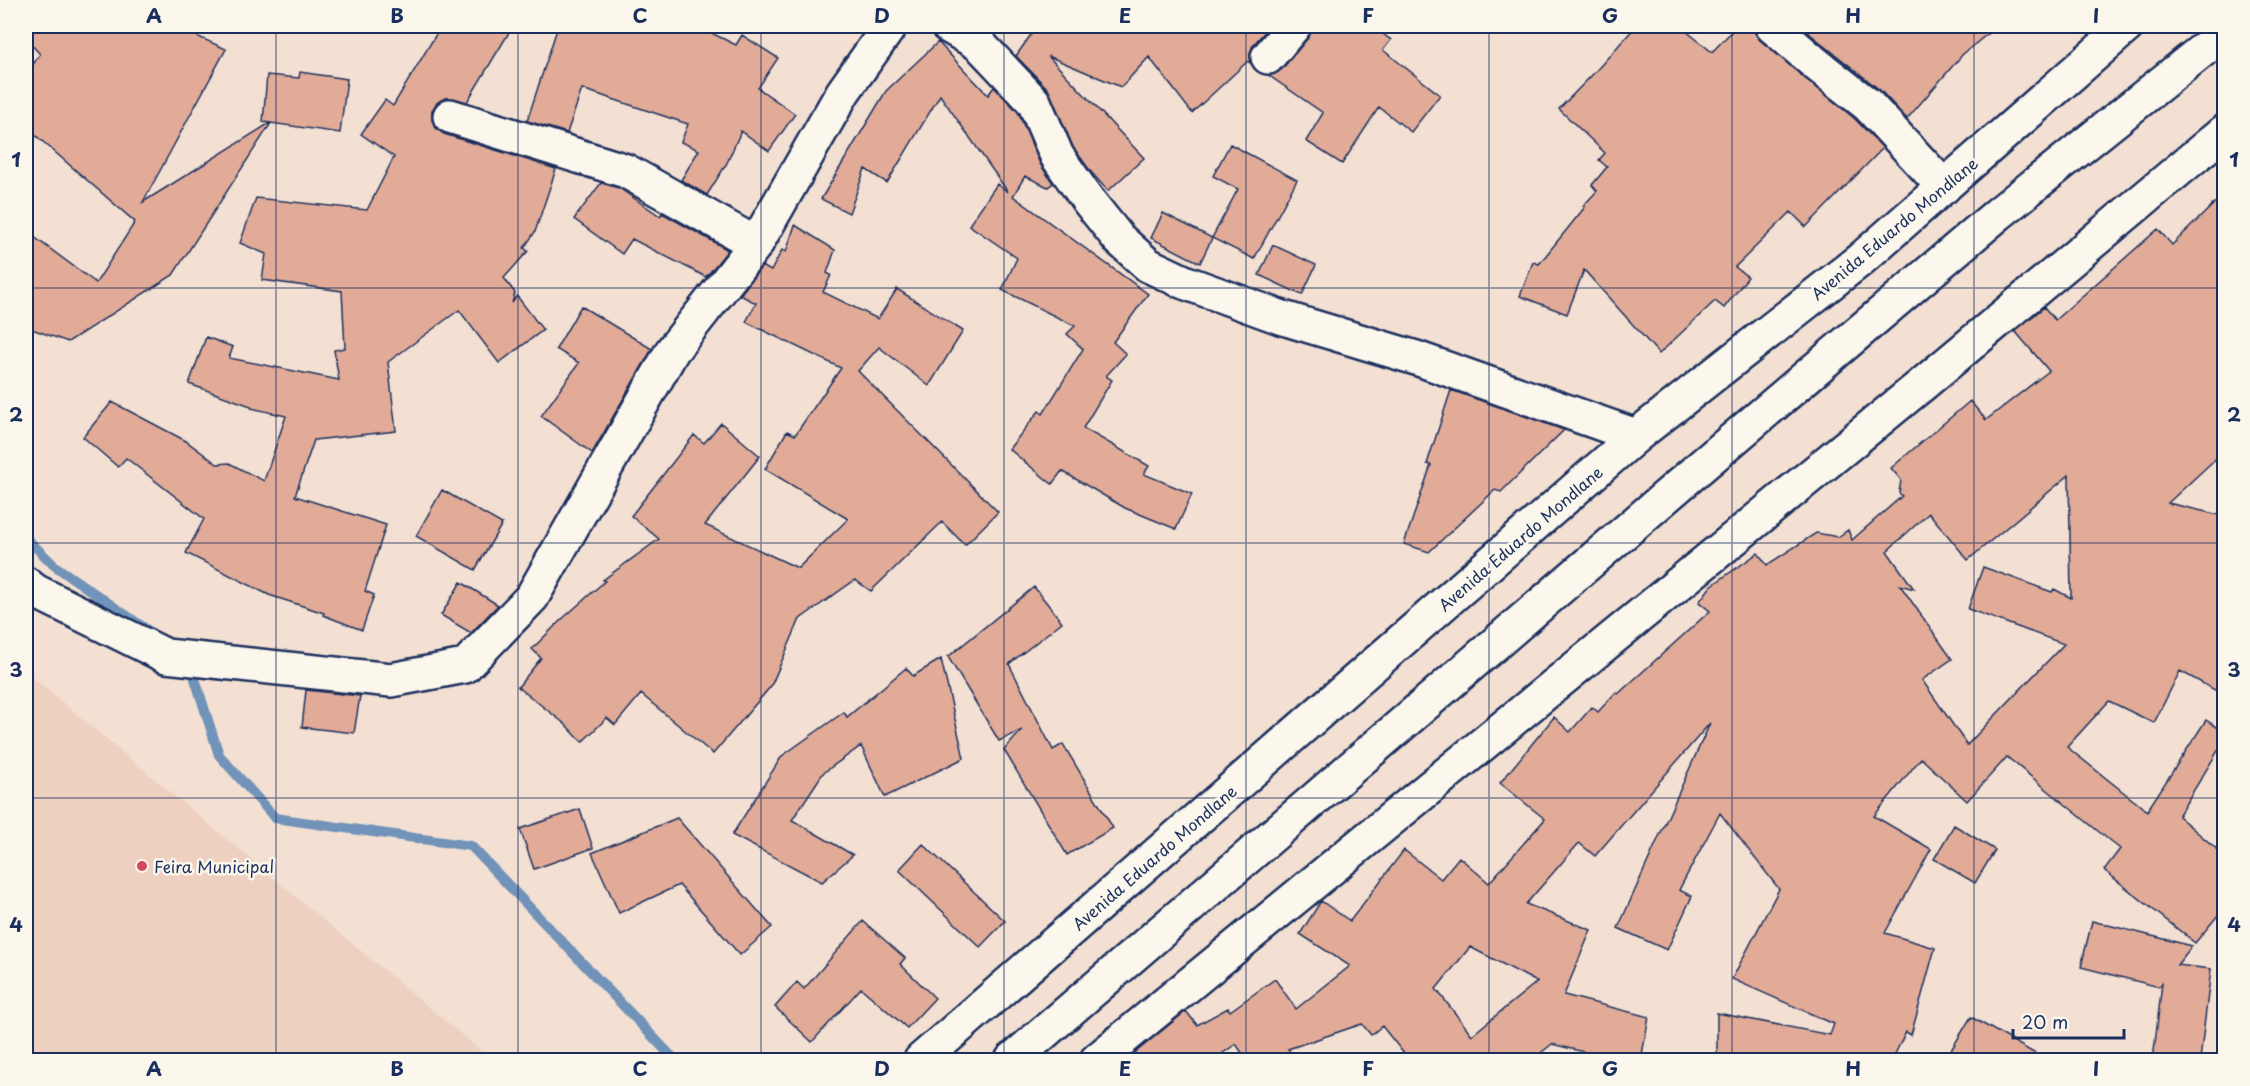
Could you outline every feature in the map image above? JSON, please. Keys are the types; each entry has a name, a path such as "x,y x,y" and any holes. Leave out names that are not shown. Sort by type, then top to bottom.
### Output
{"street":[{"path":"26,584 35,591 166,656 391,680 465,666 532,597 672,351 756,244 843,92 890,26"},
{"path":"948,26 979,44 1034,102 1057,156 1119,239 1148,265 1184,282 1280,317 1416,358 1636,436"},
{"path":"1268,57 1294,26"},
{"path":"1772,26 1868,105 1944,187"},
{"name":"Avenida Eduardo Mondlane","path":"921,1060 1636,436 1860,260 2127,26"},
{"path":"1012,1060 1698,469 1998,214 2224,33"},
{"path":"450,116 626,171 756,244"},
{"path":"1097,1060 1897,406 2224,132"}],"shaded area":[{"name":"Feira Municipal","path":"26,672 492,1060 26,1060"}],"building":[{"path":"26,26 174,26 226,49 143,202 270,123 263,122 267,75 299,78 300,72 347,79 340,133 271,123 173,275 68,342 26,327 26,231 96,283 135,222 26,127 26,75 40,54 26,39"},
{"path":"441,26 513,26 467,102 445,98 438,102 432,110 432,120 436,128 444,134 556,169 535,232 524,248 528,251 504,278 515,293 512,303 517,296 543,330 499,363 459,310 388,362 396,431 314,440 295,496 386,525 365,591 374,595 362,630 323,615 324,613 269,595 186,553 204,519 126,458 118,467 83,437 112,402 186,441 217,464 229,463 264,481 286,416 251,408 251,406 189,384 206,337 233,347 229,358 339,380 334,350 345,348 342,291 262,280 266,254 240,243 256,198 367,210 394,157 361,134 385,100 393,106"},
{"path":"558,26 697,26 736,45 742,35 778,58 758,88 795,114 769,151 741,131 727,163 707,195 681,180 699,150 681,142 688,124 582,89 567,133 527,121"},
{"path":"1037,26 1270,26 1253,45 1250,63 1248,61 1192,113 1149,57 1121,87 1048,56 1144,158 1108,191 1073,147 1048,89 1016,56"},
{"path":"1312,26 1372,26 1391,40 1383,50 1440,95 1411,132 1379,107 1342,164 1306,141 1323,113 1268,75 1275,74 1282,69 1308,38"},
{"path":"1636,26 1680,26 1712,52 1737,26 1754,26 1755,33 1760,40 1855,119 1883,148 1806,227 1791,212 1735,267 1748,277 1724,308 1715,301 1659,354 1584,270 1567,314 1520,296 1533,262 1539,264 1585,207 1583,206 1597,191 1592,185 1607,167 1599,160 1605,153 1559,109"},
{"path":"1800,26 1997,26 1963,54 1907,119 1880,90"},
{"path":"938,42 988,95 994,87 1018,112 1040,164 1053,183 1048,187 1025,176 1013,196 1148,294 1113,342 1126,354 1106,376 1112,380 1083,428 1149,466 1144,474 1192,494 1176,529 1125,508 1062,471 1052,484 1009,449 1039,411 1043,414 1083,349 1067,334 1075,326 1002,290 1017,258 969,225 997,184 1008,192 940,95 887,183 865,169 849,213 821,199 886,91"},
{"path":"1230,144 1297,180 1254,259 1212,238 1238,189 1213,176"},
{"path":"601,183 619,188 660,216 662,213 728,250 706,277 632,239 622,254 574,219"},
{"path":"2224,194 2224,451 2168,503 2224,516 2224,695 2180,671 2154,723 2109,701 2067,747 2147,811 2206,720 2224,732 2224,741 2178,816 2224,855 2224,908 2195,943 2104,870 2120,849 2007,757 1967,801 1921,758 1874,816 1931,849 1885,933 1935,948 1911,1035 1906,1032 1892,1060 1717,1060 1717,1013 1830,1035 1834,1024 1732,979 1779,889 1720,813 1679,890 1692,896 1667,950 1618,928 1710,723 1595,856 1579,843 1526,904 1591,930 1564,995 1649,1017 1641,1060 1616,1060 1552,1044 1532,1060 1409,1060 1382,1026 1371,1035 1362,1024 1288,1049 1296,1060 1247,1060 1236,1044 1213,1060 1126,1060 1186,1011 1197,1025 1228,1008 1230,1011 1275,979 1296,1009 1350,966 1300,934 1321,901 1350,921 1404,850 1441,879 1459,857 1489,883 1545,819 1500,783 1554,717 1570,732 1592,707 1598,712 1616,692 1618,694 1710,611 1699,602 1711,586 1758,553 1767,565 1816,533 1838,537 1848,530 1852,540 1902,496 1899,493 1901,480 1891,468 1970,401 1986,420 2049,371 2015,331 2044,307 2055,320 2158,229 2172,245","holes":["2069,475 2071,598 2054,589 2052,592 1983,567 1968,609 2064,644 1967,745 1922,680 1952,659 1900,585 1914,589 1887,551 1929,513 1968,560","1470,947 1537,982 1472,1035 1436,989"]},
{"path":"1163,213 1212,238 1200,263 1151,238"},
{"path":"795,225 835,250 827,273 831,275 823,292 878,319 897,289 963,331 929,386 879,347 858,371 998,512 965,545 942,522 871,591 855,580 800,619 771,686 713,754 641,694 615,725 607,718 582,742 565,724 518,687 541,658 532,649 605,581 603,580 659,539 631,516 694,435 704,443 721,423 760,456 705,525 798,568 848,519 765,469 787,431 795,435 841,368 746,322 756,303 740,295 762,266 771,271 782,250 786,252"},
{"path":"1273,245 1316,265 1302,295 1259,275"},
{"path":"581,306 652,349 592,453 541,416 579,363 556,349"},
{"path":"1451,390 1564,430 1501,492 1495,490 1429,552 1404,544 1431,465 1427,464"},
{"path":"442,490 502,524 475,570 416,536"},
{"path":"461,582 498,605 471,633 441,615"},
{"path":"1034,587 1062,622 1009,664 1053,750 1063,744 1113,828 1067,855 1004,750 1022,730 999,741 948,657"},
{"path":"941,659 964,758 885,797 861,746 823,773 792,820 853,855 822,882 732,835 782,756 844,712 847,717 906,668 913,676"},
{"path":"306,690 360,696 354,733 302,727"},
{"path":"580,809 593,848 534,869 520,829"},
{"path":"677,818 772,927 740,955 679,885 619,913 592,853"},
{"path":"1954,825 1995,850 1975,883 1934,859"},
{"path":"923,844 1005,921 980,947 899,870"},
{"path":"863,921 905,958 900,964 935,998 907,1028 861,988 812,1042 775,1007 797,982 804,989"},
{"path":"2092,921 2192,946 2177,965 2211,969 2200,1060 2153,1060 2162,983 2159,987 2081,967"},
{"path":"1971,1017 2046,1060 1945,1060"}],"waterway":[{"path":"26,538 55,566 152,633"},
{"path":"190,663 219,755 275,818 471,846 675,1060"}],"place":[{"name":"Feira Municipal","path":"142,866"}]}
